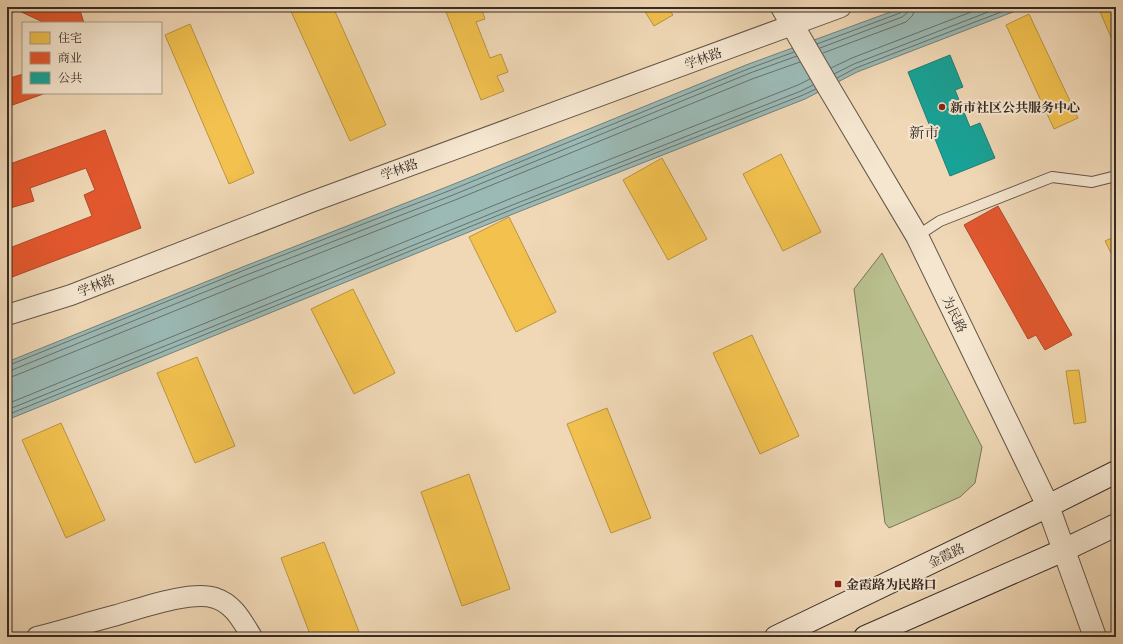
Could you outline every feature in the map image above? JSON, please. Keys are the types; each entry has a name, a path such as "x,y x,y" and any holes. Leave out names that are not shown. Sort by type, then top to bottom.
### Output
{"street":[{"name":"学林路","path":"7,315 71,295 310,202 840,7"},
{"name":"为民路","path":"792,24 917,236 1048,506 1095,637"},
{"name":"金霞路","path":"776,637 1116,472"},
{"path":"865,637 1064,550 1116,525"},
{"path":"38,637 166,601 191,596 214,597 230,605 252,637"}],"lane":[{"path":"917,236 940,220 1052,177 1092,182 1116,176"}],"green space":[{"path":"882,253 982,447 975,483 960,497 889,528 885,523 854,289"}],"water":[{"path":"904,7 1026,7 857,72 805,99 518,212 7,420 7,362 449,186 746,65"}],"building: 住宅":[{"path":"289,7 333,7 386,125 350,141"},
{"path":"444,7 481,7 485,19 476,22 490,58 501,54 508,72 497,76 504,91 481,100"},
{"path":"642,7 668,7 673,15 654,26"},
{"path":"1098,7 1116,7 1116,49"},
{"path":"1029,14 1078,118 1054,129 1006,25"},
{"path":"190,24 254,173 229,184 165,35"},
{"path":"781,154 821,232 783,251 743,174"},
{"path":"662,158 707,239 668,260 623,180"},
{"path":"509,217 556,312 516,332 469,237"},
{"path":"1116,236 1116,263 1105,241"},
{"path":"353,289 395,373 354,394 311,309"},
{"path":"752,335 799,436 760,454 713,353"},
{"path":"197,357 235,446 195,463 157,373"},
{"path":"1079,370 1086,422 1074,424 1066,371"},
{"path":"607,408 651,518 611,533 567,424"},
{"path":"61,423 105,520 66,538 22,440"},
{"path":"469,474 510,589 462,606 421,492"},
{"path":"324,542 361,637 311,637 281,558"}],"building: 商业":[{"path":"7,7 79,7 84,22 43,22 17,10 7,15"},
{"path":"22,74 22,94 43,94 7,107 7,79"},
{"path":"105,130 141,228 7,279 7,249 92,216 84,195 95,190 86,168 30,188 34,201 7,209 7,165"},
{"path":"998,206 1072,335 1045,350 1036,335 1028,339 964,225"}],"building: 公共":[{"name":"新市社区公共服务中心","path":"950,55 963,87 955,90 970,127 980,123 995,158 950,176 908,72"}],"place":[{"name":"新市社区公共服务中心","path":"942,107"},
{"name":"金霞路为民路口","path":"838,584"}],"district":[{"name":"新市","path":"924,133"}]}
